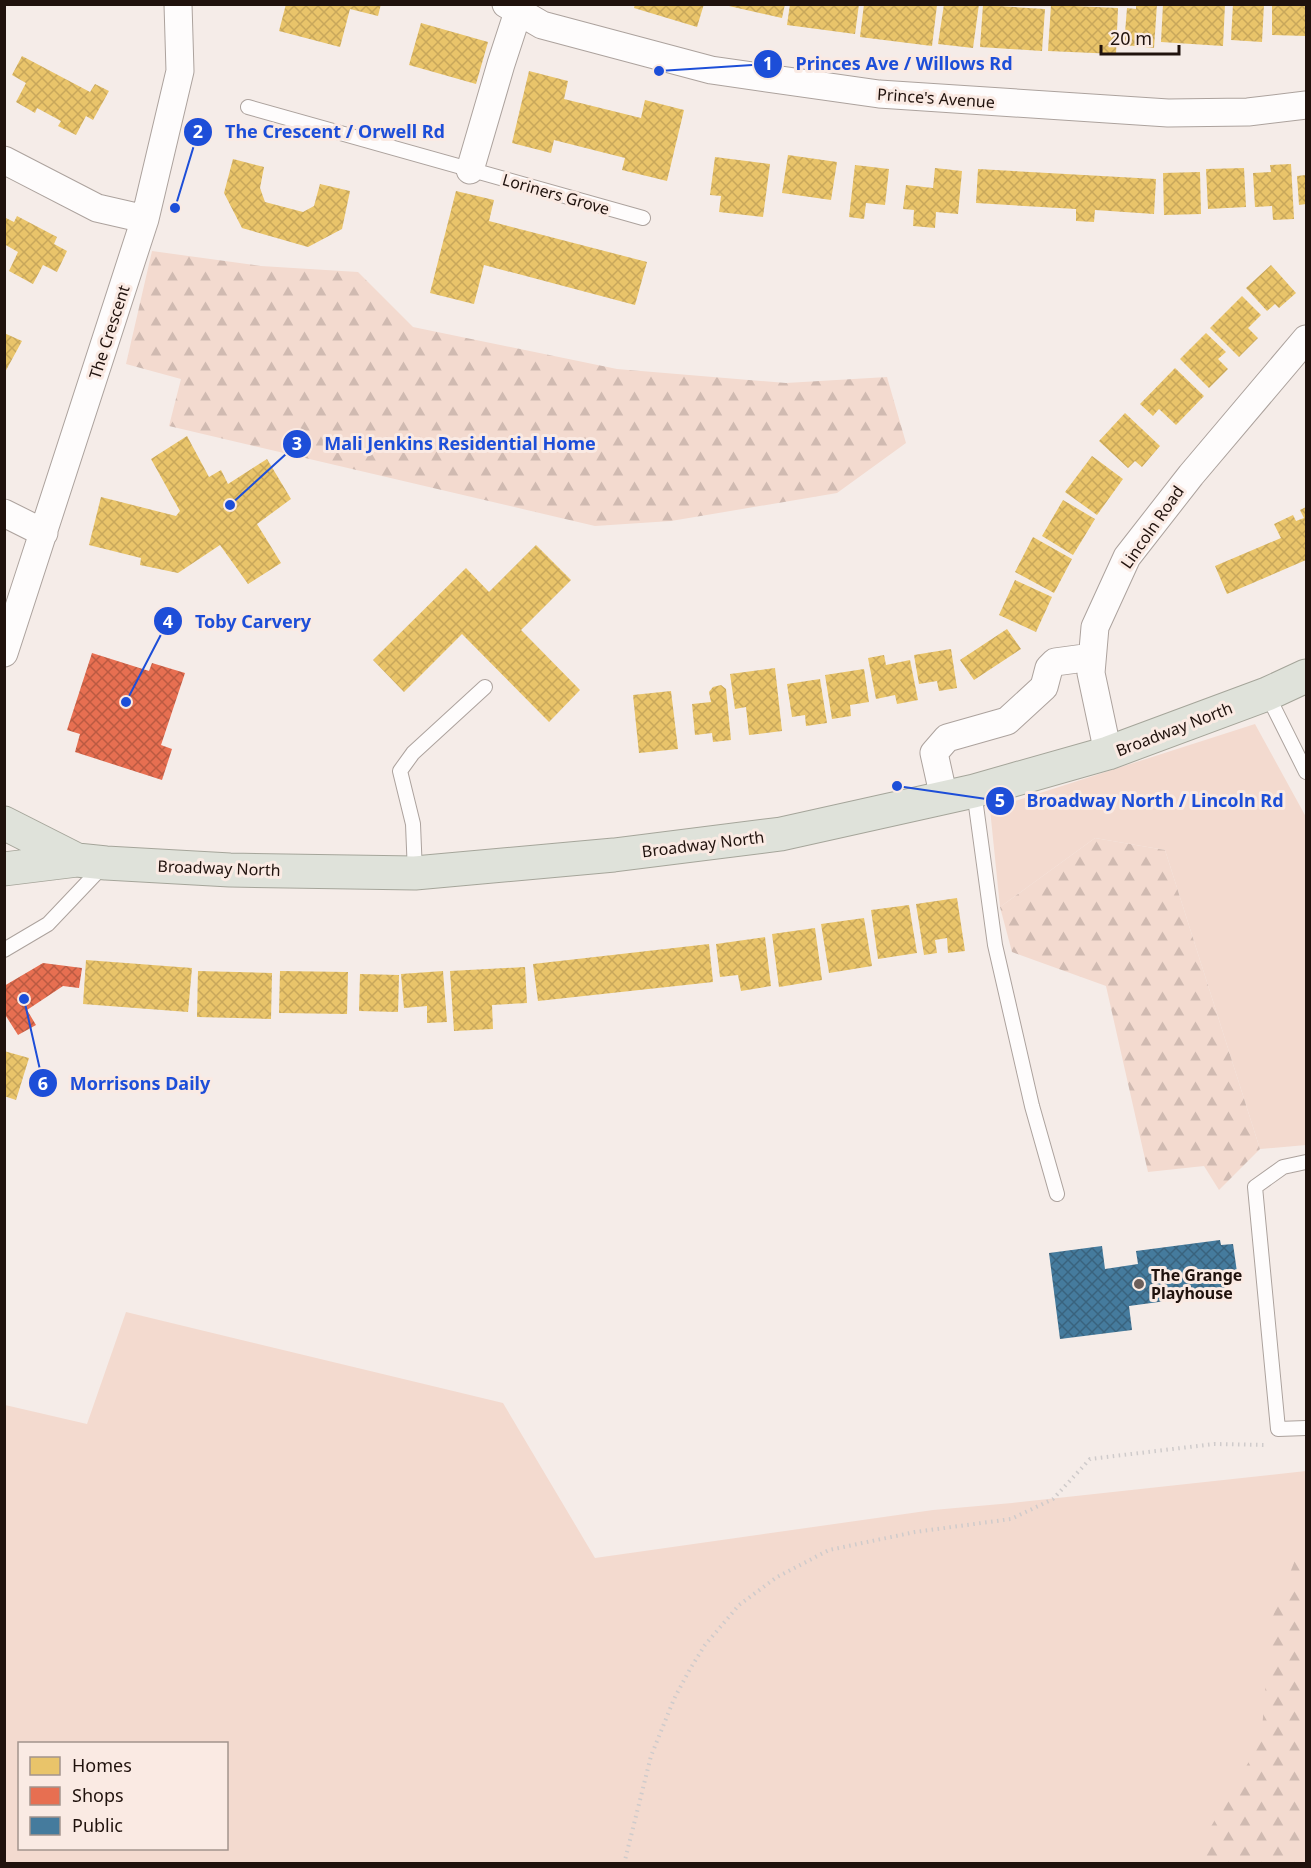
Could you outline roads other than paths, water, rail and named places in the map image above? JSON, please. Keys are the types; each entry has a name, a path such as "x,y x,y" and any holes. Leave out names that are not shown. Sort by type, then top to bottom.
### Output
{"highway":[{"name":"Broadway North","path":"4,869 91,862 230,870 415,873 614,855 781,834 959,795 1108,753 1267,694 1306,676"},
{"name":"Broadway North","path":"4,823 91,862"}],"street":[{"name":"The Crescent","path":"4,653 145,219 180,72 178,4"},
{"path":"470,170 501,64 512,8"},
{"name":"Prince's Avenue","path":"512,8 542,25 711,70 879,94 1168,113 1248,112 1306,105"},
{"path":"4,160 96,208 145,219"},
{"name":"Lincoln Road","path":"1108,753 1091,673 1092,657 1095,627 1127,557 1191,475 1306,339"},
{"path":"4,513 44,533"},
{"path":"959,795 934,753 947,738 1007,721 1044,687 1049,668 1055,662 1092,657"}],"lane":[{"name":"Loriners Grove","path":"248,107 643,218"},
{"path":"415,873 413,824 400,771 413,753 485,687"},
{"path":"1267,694 1306,772"},
{"path":"959,795 1032,1106 1057,1194"},
{"path":"4,950 48,924 91,862"},
{"path":"1306,1162 1283,1167 1255,1187 1278,1429 1306,1428"}],"place":[{"name":"Princes Ave / Willows Rd","path":"659,71"},
{"name":"The Crescent / Orwell Rd","path":"175,208"},
{"name":"Mali Jenkins Residential Home","path":"230,505"},
{"name":"Toby Carvery","path":"126,702"},
{"name":"Broadway North / Lincoln Rd","path":"897,786"},
{"name":"Morrisons Daily","path":"24,999"},
{"name":"The Grange Playhouse","path":"1139,1284"}]}
